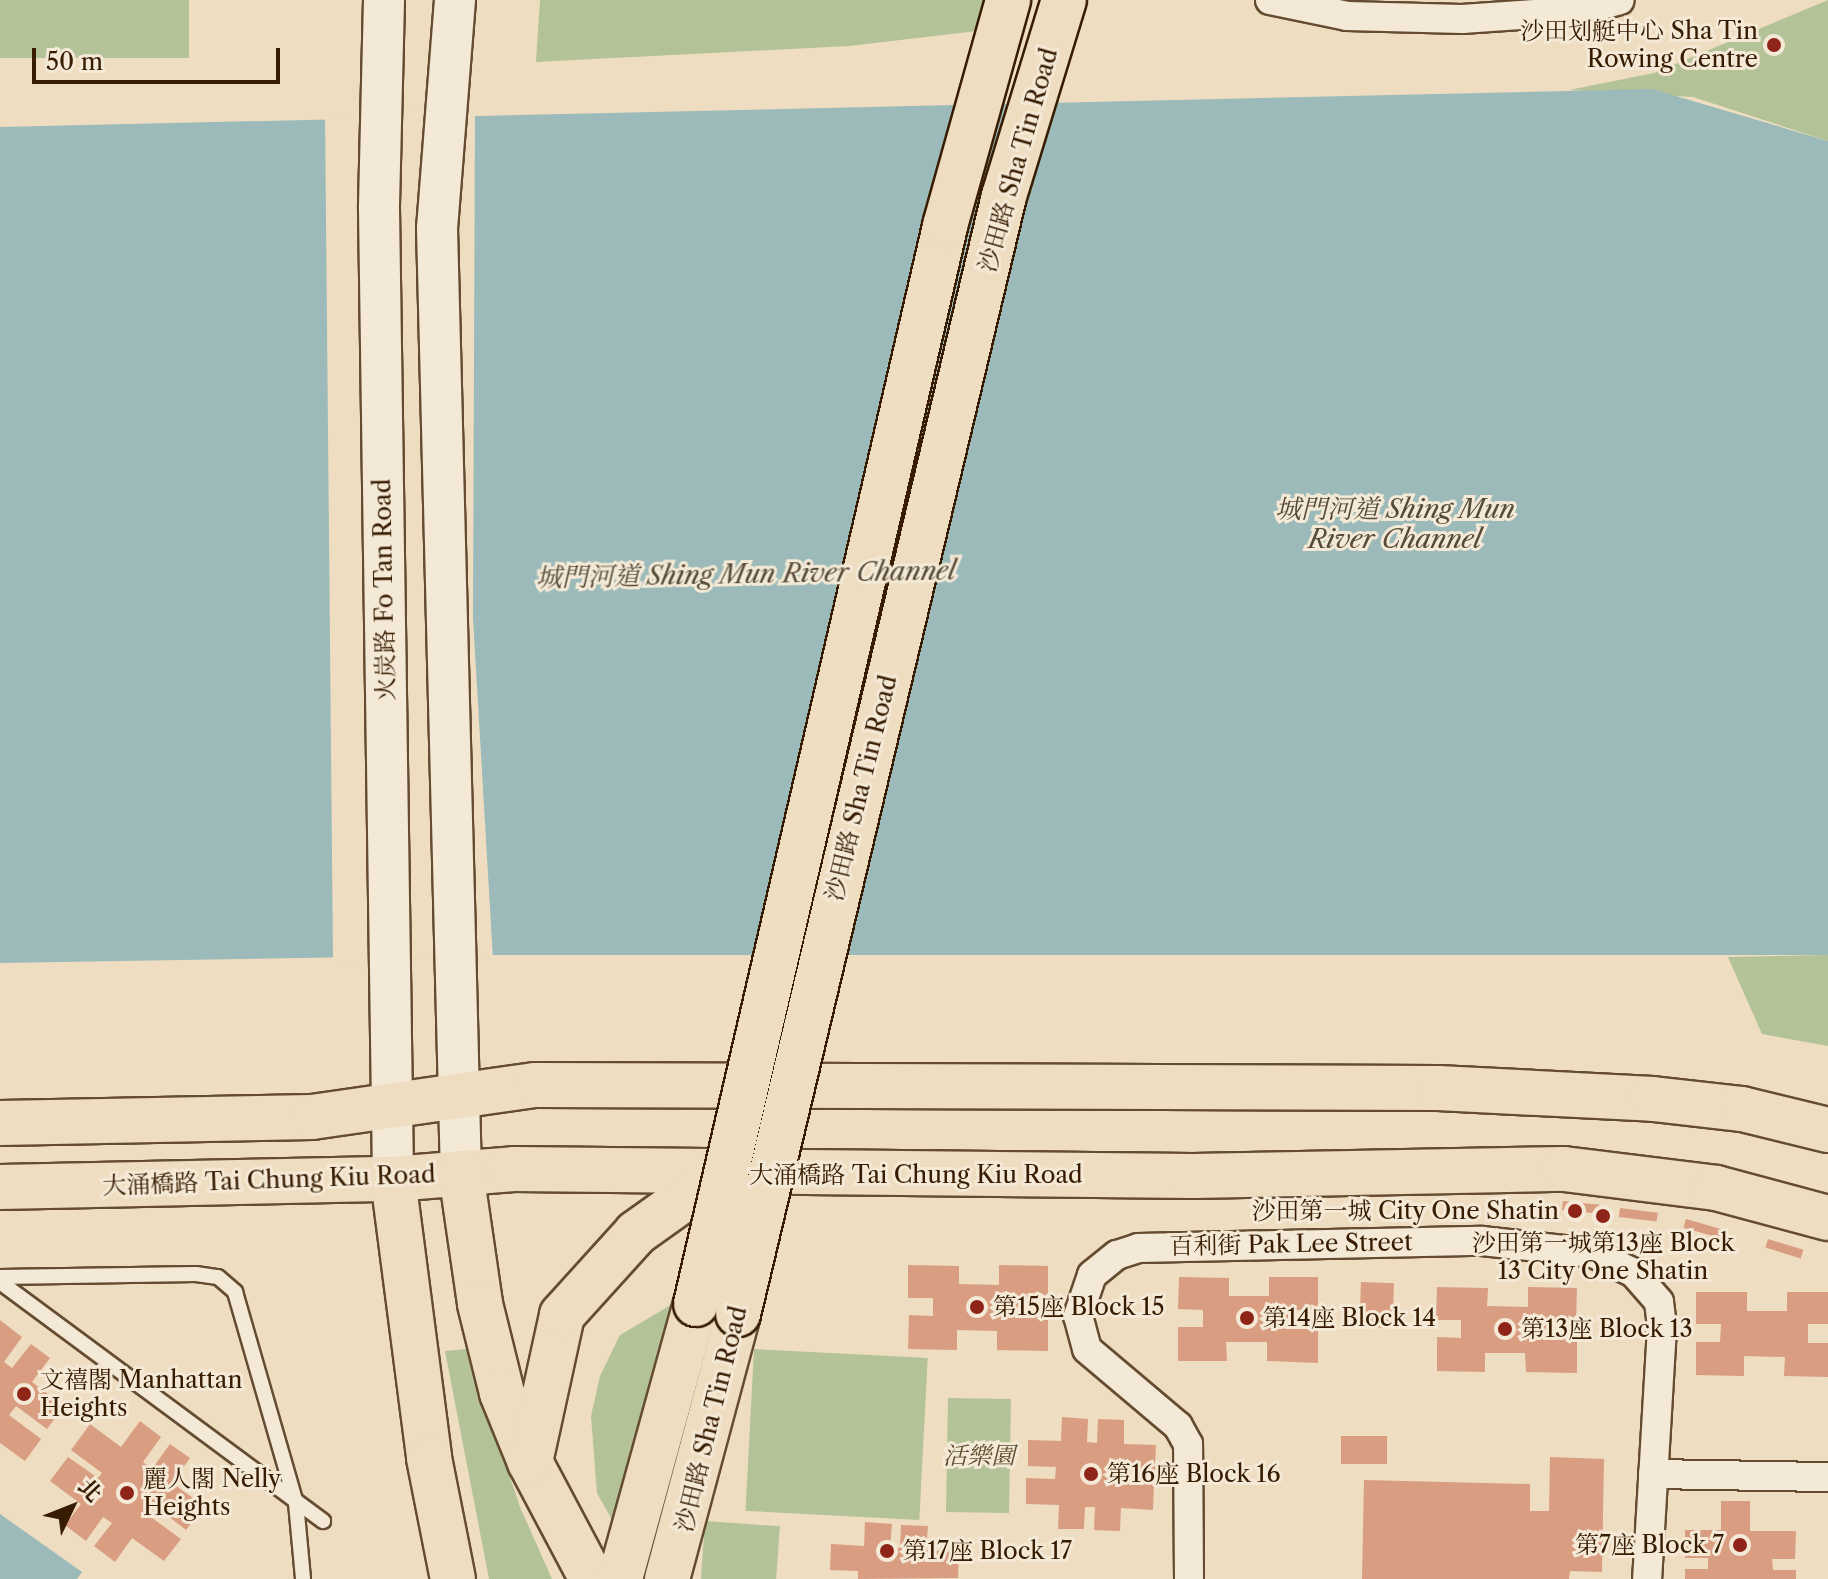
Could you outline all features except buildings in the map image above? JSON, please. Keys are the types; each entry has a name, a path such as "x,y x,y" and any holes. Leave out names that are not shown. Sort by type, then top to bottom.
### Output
{"main road":[{"name":"火炭路 Fo Tan Road","path":"384,0 380,52 393,1179"},
{"path":"455,0 448,54 437,228 454,1002 461,1173 480,1304 502,1393 530,1462 592,1579"},
{"name":"沙田路 Sha Tin Road","path":"620,1579 696,1304 945,226 1008,0"},
{"name":"沙田路 Sha Tin Road","path":"667,1579 738,1314 1004,196 1064,0"},
{"path":"0,1123 312,1117 457,1092 535,1085 1438,1088 1653,1099 1742,1109 1828,1130"},
{"name":"大涌橋路 Tai Chung Kiu Road","path":"0,1187 393,1179 461,1173 716,1176 1564,1169 1716,1188 1828,1218"},
{"path":"530,1462 562,1315 636,1233 716,1176"},
{"path":"393,1179 429,1458 453,1579"}],"street":[{"path":"1270,0 1347,16 1462,19 1616,1"},
{"name":"百利街 Pak Lee Street","path":"1189,1579 1188,1444 1163,1413 1097,1362 1079,1327 1082,1295 1092,1275 1127,1251 1482,1241 1572,1249 1610,1259 1645,1281 1662,1314 1647,1579"},
{"path":"1653,1474 1828,1477"}],"lane":[{"path":"0,1280 218,1277 235,1292 296,1503 303,1579"},
{"path":"0,1280 323,1521"}],"green space":[{"path":"0,0 189,0 189,58 0,58"},
{"path":"540,0 989,0 977,31 849,46 536,62"},
{"name":"沙田划艇中心 Sha Tin Rowing Centre","path":"1828,0 1828,141 1693,97 1569,90 1654,73"},
{"path":"1828,955 1828,1046 1762,1034 1728,957"},
{"path":"717,1278 675,1579 617,1529 597,1493 591,1416 600,1376 620,1335"},
{"path":"467,1349 520,1507 552,1579 489,1579 445,1351"},
{"path":"754,1349 928,1358 919,1520 746,1511"},
{"name":"活樂園","path":"948,1398 1011,1399 1009,1513 946,1512"},
{"path":"705,1521 780,1526 776,1579 701,1579"}],"water":[{"name":"城門河道 Shing Mun River Channel","path":"1652,89 1828,141 1828,955 477,955 0,963 0,127"},
{"path":"0,1514 82,1572 77,1579 0,1579"}],"pier":[{"path":"475,110 473,618 493,959 333,961 325,114"}],"place":[{"name":"沙田划艇中心 Sha Tin Rowing Centre","path":"1774,45"},
{"name":"沙田第一城 City One Shatin","path":"1575,1211"},
{"name":"沙田第一城第13座 Block 13 City One Shatin","path":"1603,1216"},
{"name":"第15座 Block 15","path":"977,1307"},
{"name":"第14座 Block 14","path":"1247,1318"},
{"name":"第13座 Block 13","path":"1505,1329"},
{"name":"文禧閣 Manhattan Heights","path":"24,1394"},
{"name":"第16座 Block 16","path":"1091,1474"},
{"name":"麗人閣 Nelly Heights","path":"127,1493"},
{"name":"第7座 Block 7","path":"1740,1545"},
{"name":"第17座 Block 17","path":"887,1551"}]}
